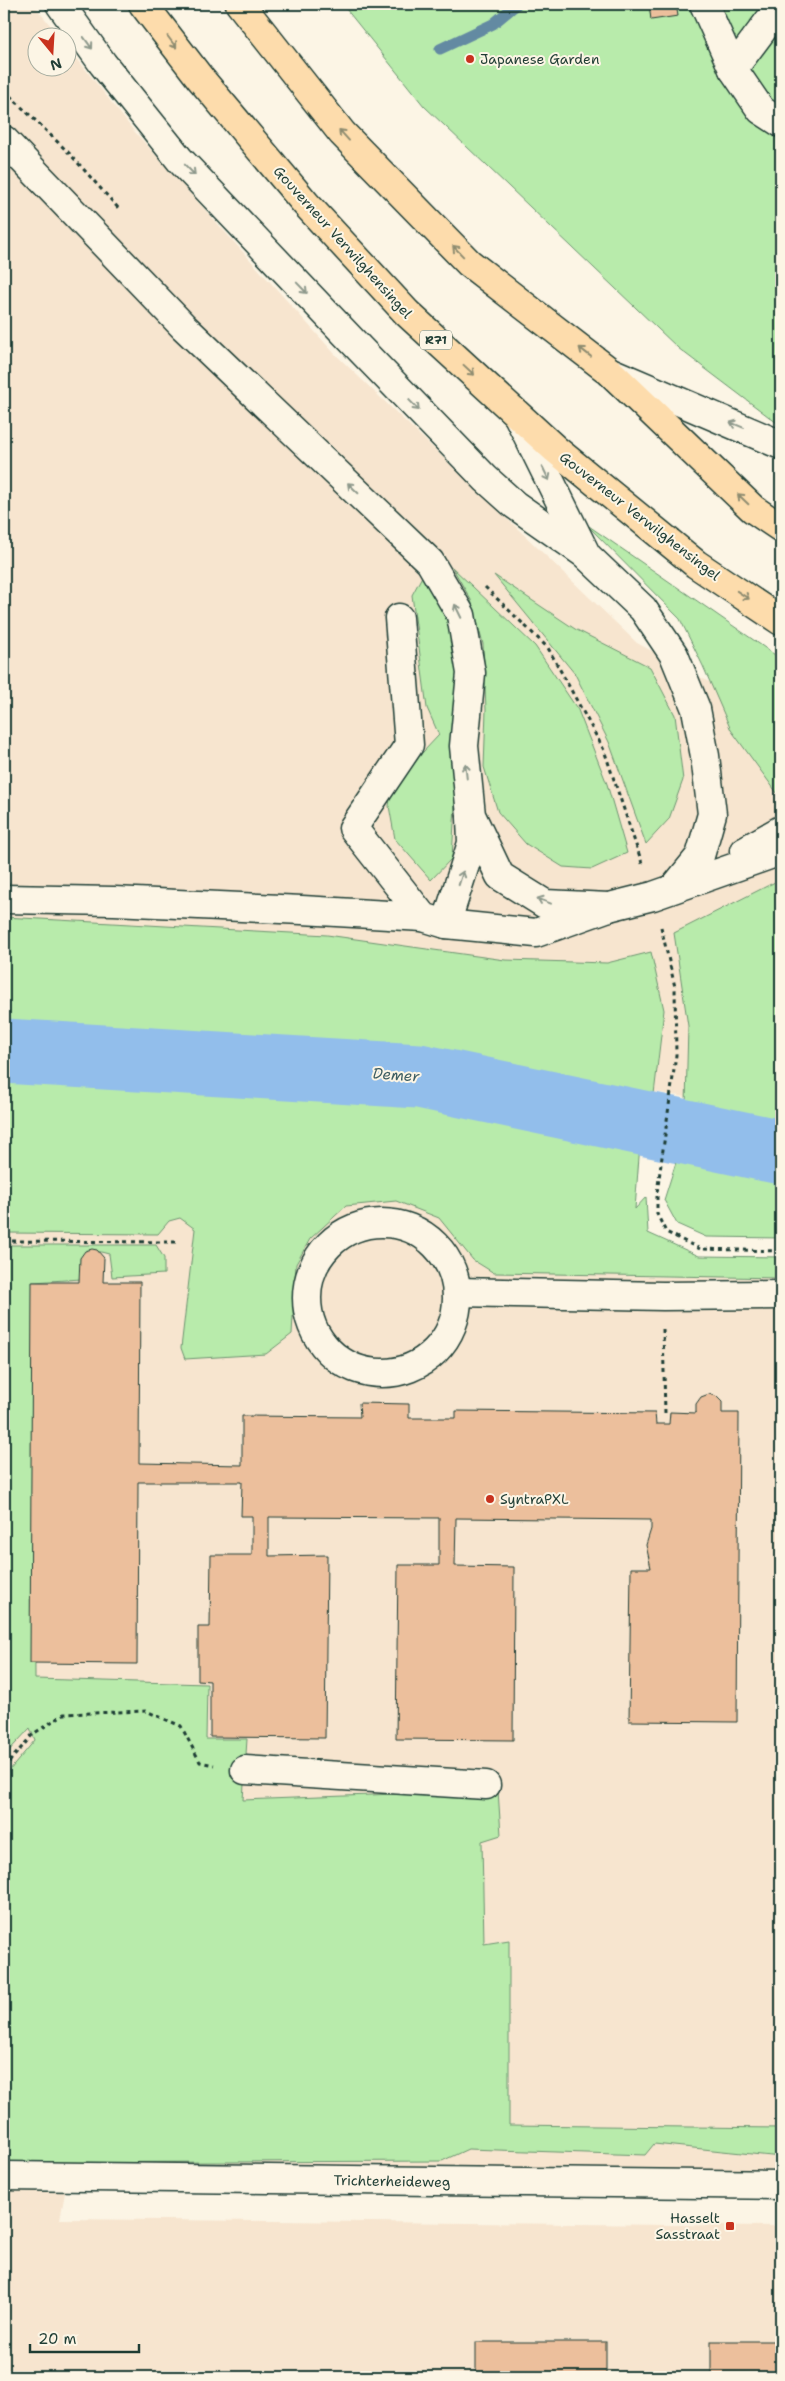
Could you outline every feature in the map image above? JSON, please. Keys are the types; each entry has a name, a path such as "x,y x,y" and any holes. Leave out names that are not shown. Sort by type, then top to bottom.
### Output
{"highway":[{"name":"Gouverneur Verwilghensingel","path":"143,4 200,78 306,204 407,313 555,449 696,564 781,621"},
{"path":"240,4 342,133 469,262 609,371 754,509 781,528"}],"street":[{"path":"60,4 103,64 180,160 360,349 515,505 585,554 643,609 674,655 696,709 706,756 712,814 700,856 674,888"},
{"path":"704,4 733,69 761,110 781,123"},
{"path":"733,69 781,5"},
{"path":"4,140 184,326 430,562 461,615 471,673 464,746 472,843 434,921"},
{"path":"609,371 781,446"},
{"path":"517,414 585,554"},
{"path":"399,618 409,746 353,828 434,921"},
{"path":"471,815 500,876 545,904 609,907"},
{"path":"674,888 781,830"},
{"path":"4,899 114,901 434,921 536,933 609,907 653,896 781,852"},
{"path":"385,1223 412,1229 435,1244 451,1266 458,1292 453,1326 435,1353 407,1371 374,1374 342,1363 318,1340 308,1314 307,1288 316,1261 334,1240 358,1227 385,1223"},
{"path":"458,1292 663,1296 781,1295"},
{"path":"245,1770 486,1785"},
{"name":"Trichterheideweg","path":"4,2176 781,2185"}],"path":[{"path":"676,1055 657,1193 657,1214 666,1232 700,1249 781,1251"},
{"path":"4,1241 177,1242"},
{"path":"663,1296 665,1414"},
{"path":"4,1768 33,1734 64,1714 146,1711 181,1726 200,1762 245,1770"}],"shaded area":[{"path":"4,4 33,4 53,28 28,28 28,78 78,78 78,60 134,131 334,353 637,643 781,721 781,1112 515,1070 4,1029"},
{"path":"4,1111 418,1125 625,1276 781,1278 781,2172 70,2167 60,2219 781,2226 781,2377 4,2377"}],"green space":[{"path":"342,4 781,4 781,426 678,348 424,106"},
{"path":"586,524 781,659 781,793 777,793 731,730 680,619"},
{"path":"452,567 535,646 578,710 607,784 627,853 592,869 563,867 526,844 498,812 484,767 486,710 483,644 471,600"},
{"path":"426,569 455,620 462,681 452,858 431,880 395,839 389,806 392,785 439,735 427,708 412,595"},
{"path":"494,575 575,629 650,667 675,715 683,780 669,819 646,844 609,742 575,674"},
{"path":"781,879 781,1122 686,1104 688,1026 674,933"},
{"path":"4,917 327,935 505,960 607,963 651,952 664,1010 654,1094 423,1054 4,1028"},
{"path":"16,1075 426,1104 640,1144 635,1209 646,1197 648,1233 699,1256 781,1257 781,1278 494,1273 473,1260 439,1218 396,1201 346,1206 310,1239 296,1264 292,1334 266,1354 185,1359 181,1348 195,1229 180,1218 169,1221 158,1234 4,1233 4,1076"},
{"path":"678,1156 781,1178 781,1238 706,1237 677,1224 664,1200"},
{"path":"4,1245 156,1245 164,1258 164,1274 112,1277 109,1254 97,1251 82,1279 33,1282 35,1679 207,1684 206,1739 247,1739 243,1800 498,1790 501,1835 482,1841 484,1944 509,1940 509,2125 781,2128 781,2157 654,2144 645,2155 468,2149 442,2161 4,2163 4,1777 35,1740 30,1728 4,1756"}],"building":[{"path":"649,4 676,4 678,16 651,20"},
{"name":"SyntraPXL","path":"97,1250 104,1258 103,1282 140,1282 139,1463 242,1465 242,1416 360,1417 359,1403 409,1404 409,1418 456,1418 456,1411 655,1413 656,1424 669,1424 670,1412 696,1413 696,1404 701,1397 709,1394 716,1396 722,1402 722,1413 739,1413 737,1722 629,1721 631,1568 651,1568 646,1545 651,1529 651,1520 456,1518 455,1566 514,1567 513,1740 396,1739 398,1565 439,1565 439,1518 269,1517 269,1556 327,1555 325,1738 210,1737 210,1681 198,1680 198,1627 210,1627 211,1555 252,1555 252,1516 241,1516 242,1482 138,1482 137,1664 30,1663 32,1282 79,1282 80,1258 85,1251"},
{"path":"711,2341 781,2341 781,2377 711,2377"},
{"path":"476,2342 606,2342 606,2377 476,2377"}],"waterway":[{"path":"440,49 493,24 517,4"},
{"name":"Demer","path":"4,1051 419,1076 781,1152"}],"place":[{"name":"Japanese Garden","path":"470,59"},
{"name":"SyntraPXL","path":"490,1499"},
{"name":"Hasselt Sasstraat","path":"730,2226"}]}
